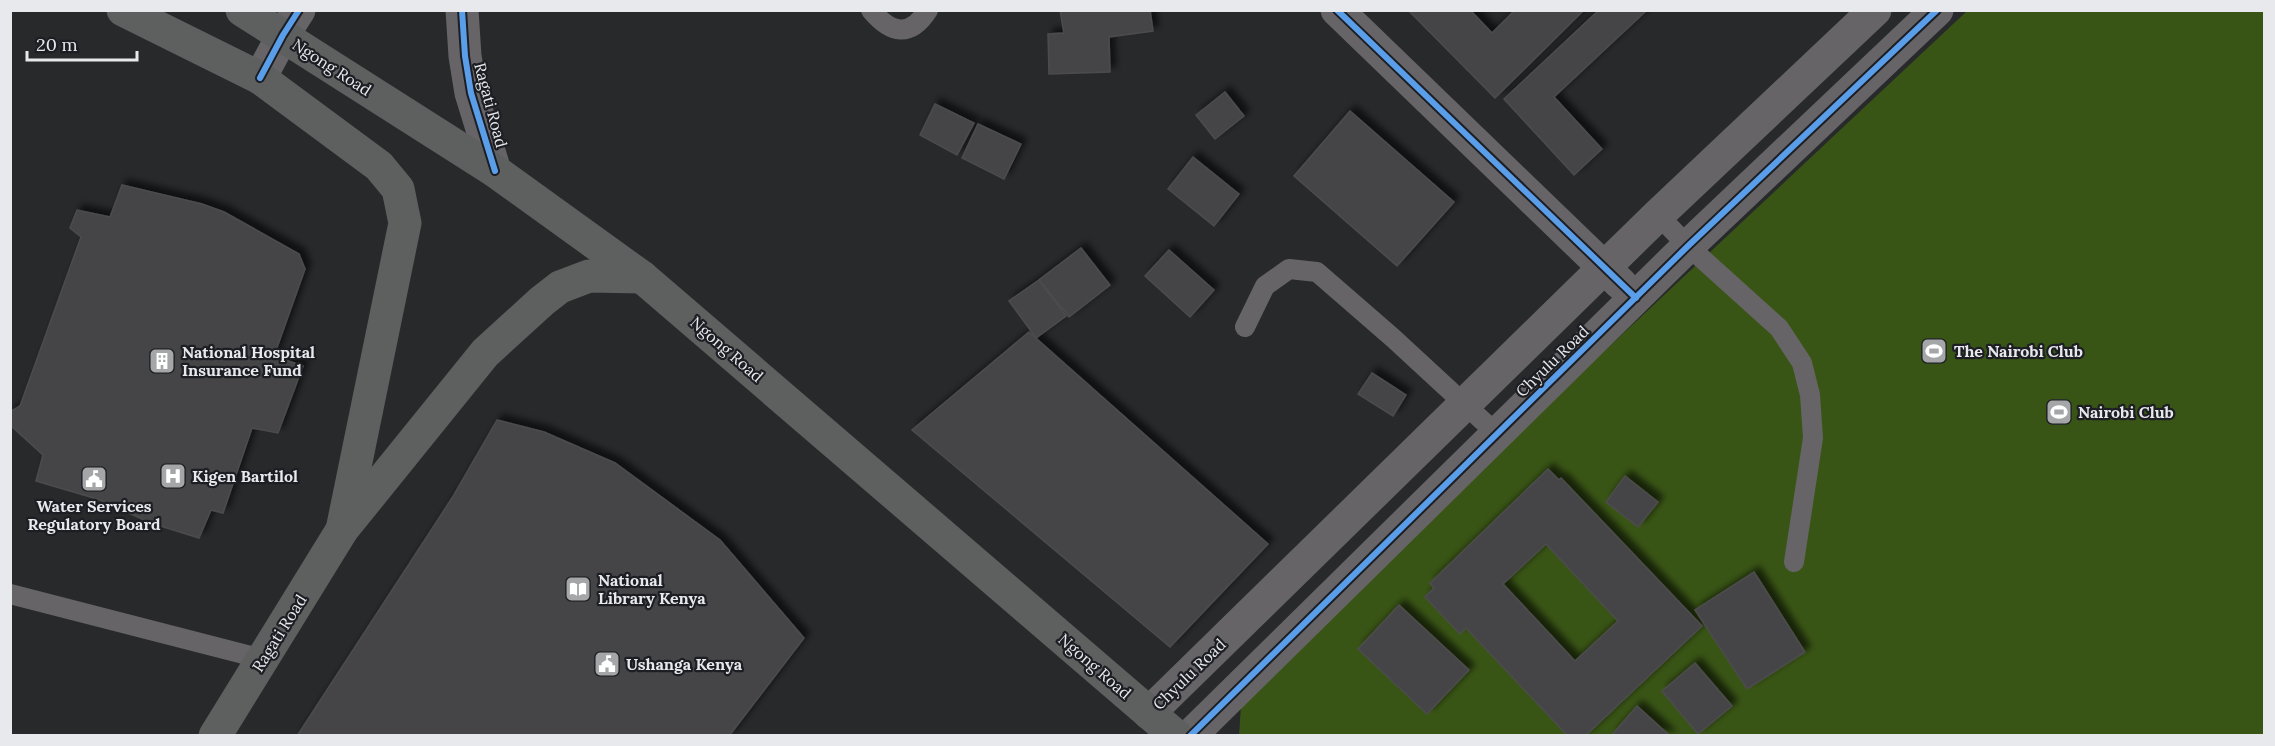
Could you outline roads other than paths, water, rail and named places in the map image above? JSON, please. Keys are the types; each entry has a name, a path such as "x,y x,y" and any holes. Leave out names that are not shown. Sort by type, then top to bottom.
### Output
{"main road":[{"name":"Ragati Road","path":"123,10 260,78 379,166 398,189 405,223 342,530"},
{"path":"242,10 291,23"},
{"name":"Ngong Road","path":"291,23 642,276 1176,735"},
{"name":"Ragati Road","path":"215,735 342,530 485,353 560,287 589,276 642,276"}],"street":[{"name":"Ragati Road","path":"462,10 465,56 471,93 495,171"},
{"path":"1337,10 1636,298"},
{"name":"Chyulu Road","path":"1149,713 1658,215 1875,10"},
{"name":"Chyulu Road","path":"1190,735 1688,246 1937,10"},
{"name":"Ngong Road","path":"260,78 291,23"}],"lane":[{"path":"870,10 878,19 897,29 908,30 921,22 928,10"},
{"path":"1658,215 1688,246 1779,328 1802,363 1810,395 1813,438 1794,562"},
{"path":"1245,327 1265,286 1288,269 1317,272 1497,434"},
{"path":"10,594 263,659"}],"place":[{"name":"The Nairobi Club","path":"1934,351"},
{"name":"National Hospital Insurance Fund","path":"162,361"},
{"name":"Nairobi Club","path":"2059,412"},
{"name":"Kigen Bartilol","path":"173,476"},
{"name":"Water Services Regulatory Board","path":"94,479"},
{"name":"National Library Kenya","path":"578,589"},
{"name":"Ushanga Kenya","path":"607,664"}]}
